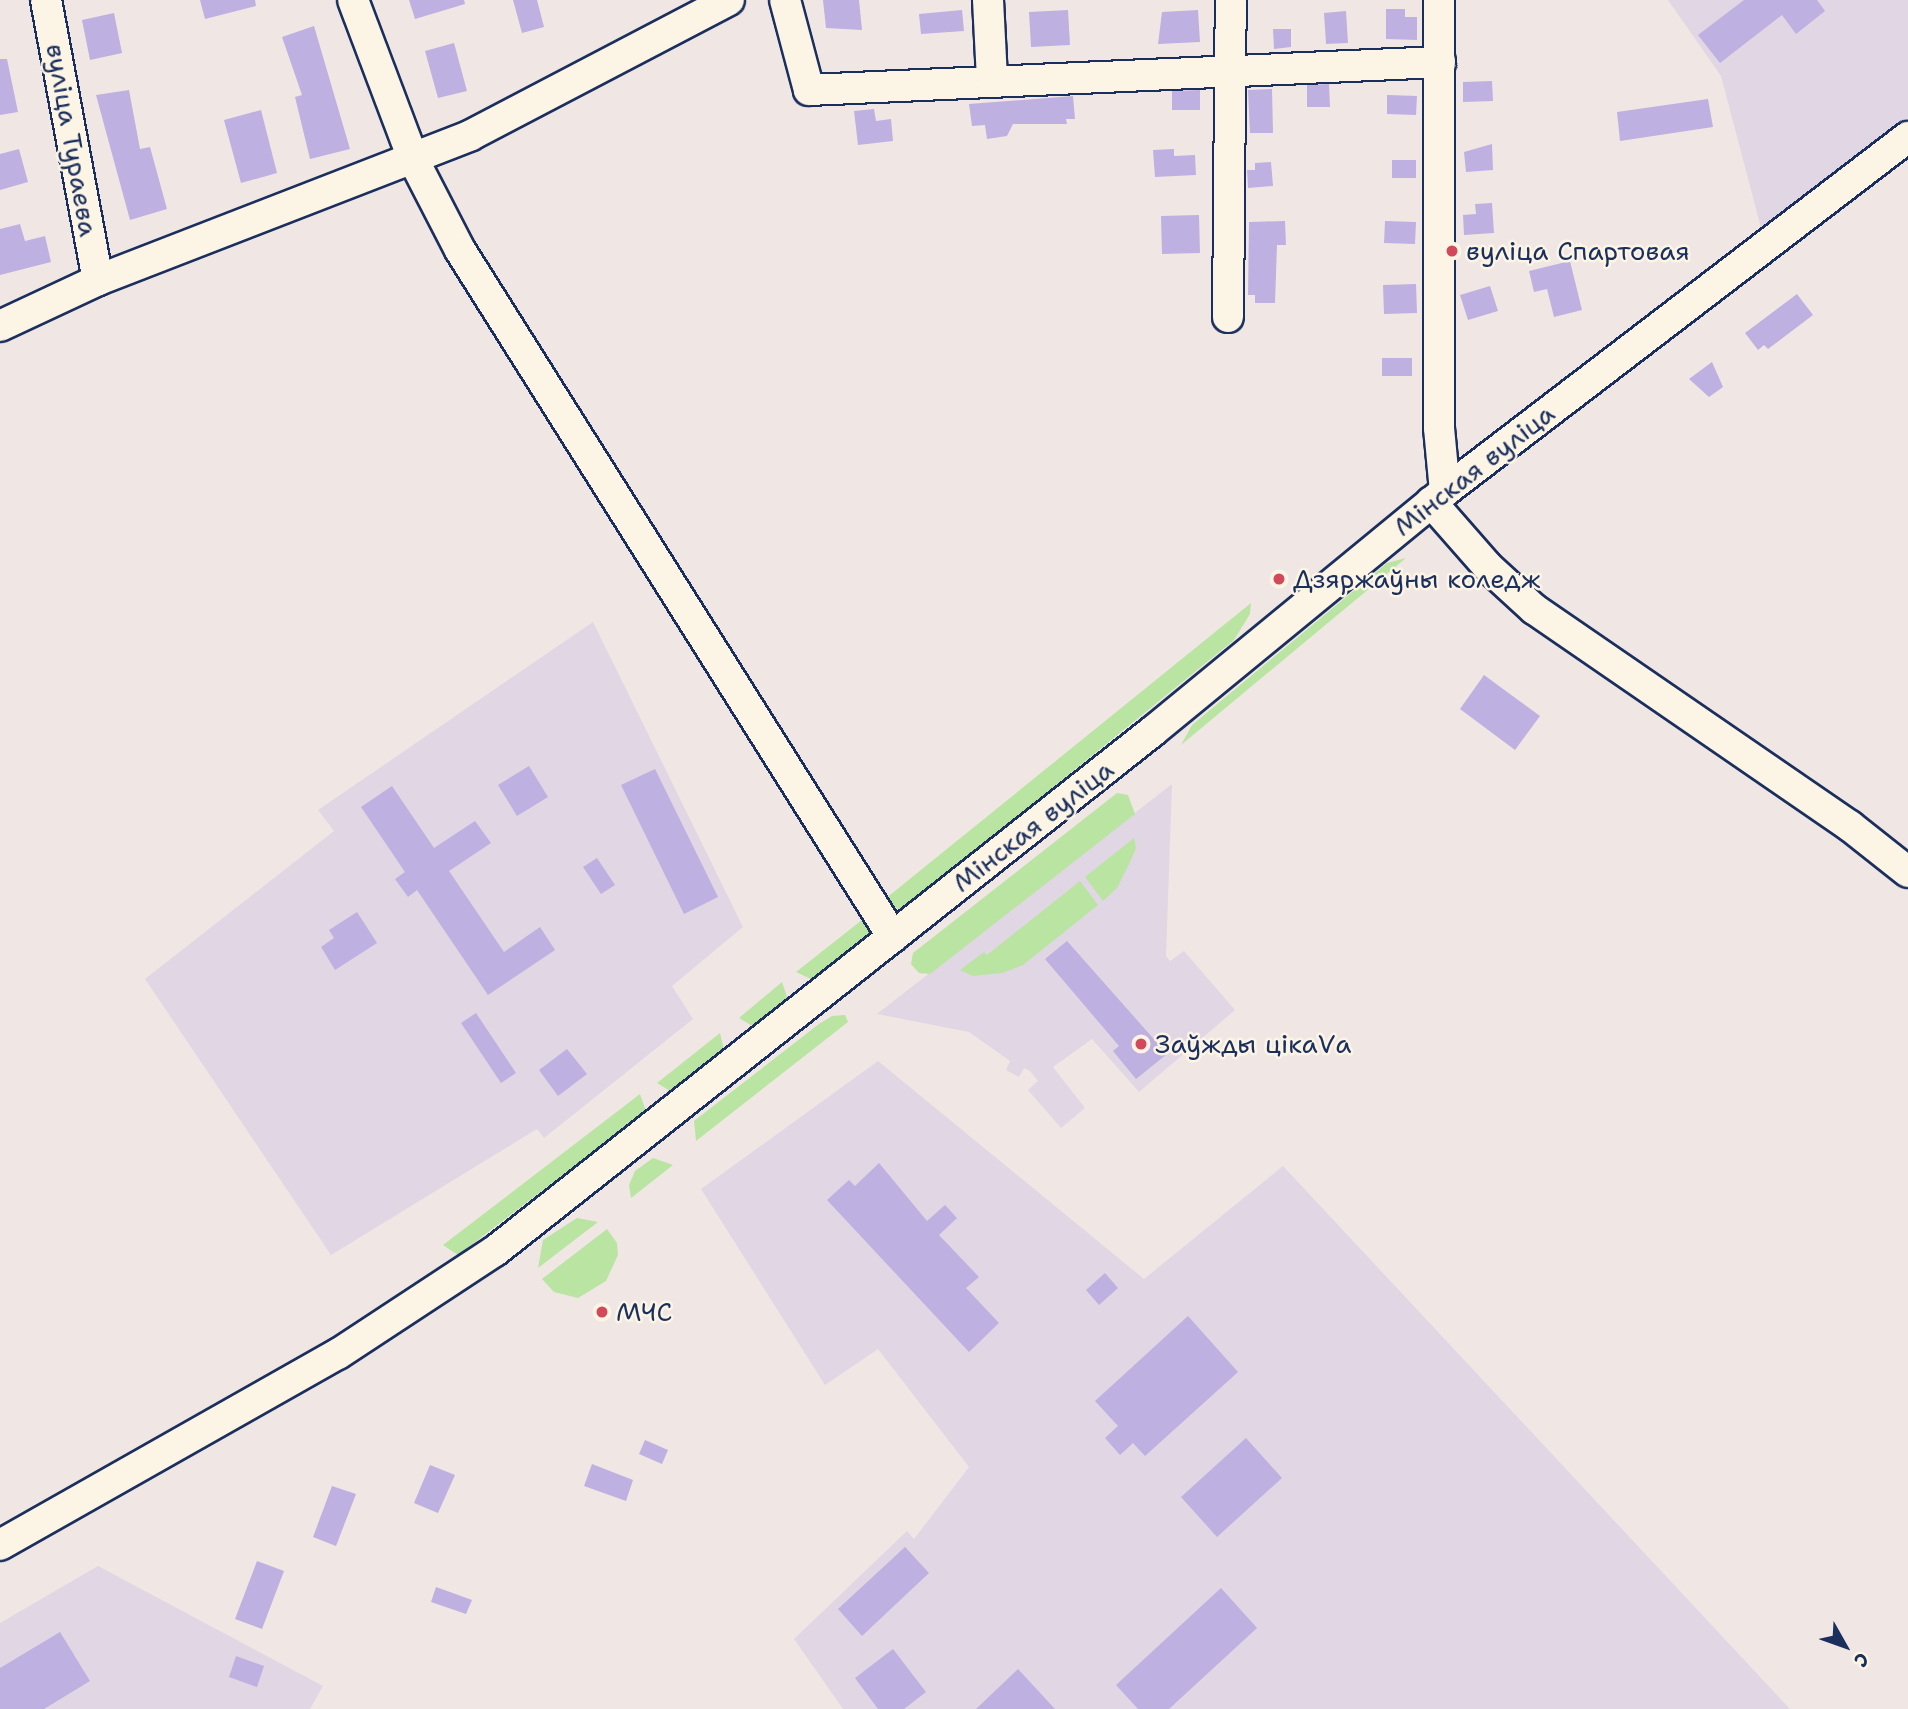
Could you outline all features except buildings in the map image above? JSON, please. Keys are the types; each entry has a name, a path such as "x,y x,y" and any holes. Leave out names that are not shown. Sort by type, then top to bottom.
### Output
{"street":[{"name":"вуліца Тураева","path":"46,0 97,279"},
{"path":"354,0 413,159 460,250 893,937"},
{"path":"0,326 97,279 471,135 668,13 729,0"},
{"path":"785,0 809,90 1232,68 1440,62"},
{"path":"988,0 992,79"},
{"path":"1228,317 1231,0"},
{"path":"1440,0 1438,497 1488,566 1534,609 1850,826 1908,872"},
{"name":"Мінская вуліца","path":"0,1545 338,1354 454,1280 851,972 1153,731 1438,497 1908,137"}],"shaded area":[{"path":"1668,0 1908,0 1908,118 1761,228 1721,76"},
{"path":"593,622 743,927 672,986 693,1019 544,1138 537,1129 331,1255 145,979 334,831 318,810"},
{"path":"1172,784 1166,956 1170,961 1184,951 1235,1010 1139,1092 1092,1039 1053,1067 1085,1108 1061,1128 1028,1090 1038,1081 1030,1071 1024,1068 1019,1077 1006,1070 1010,1061 969,1032 877,1014"},
{"path":"878,1061 1144,1279 1283,1166 1790,1709 843,1709 794,1639 907,1531 914,1539 969,1467 878,1349 825,1385 701,1189"},
{"path":"98,1566 323,1686 310,1709 0,1709 0,1623"}],"green space":[{"path":"1406,558 1181,745 1192,725 1387,563"},
{"path":"1251,603 1250,614 1234,640 901,911 885,899"},
{"path":"1117,793 1128,795 1135,814 930,974 919,973 911,964 913,953"},
{"path":"1134,838 1136,848 1130,862 1117,888 1103,901 1085,877"},
{"path":"1080,881 1098,905 1023,965 1002,973 973,976 960,970 984,952 987,955"},
{"path":"867,916 872,934 813,980 796,972"},
{"path":"782,982 788,1000 754,1027 739,1018"},
{"path":"845,1015 848,1022 696,1141 694,1121 819,1024 832,1016"},
{"path":"720,1033 724,1050 672,1092 657,1083"},
{"path":"640,1094 646,1111 458,1255 443,1245"},
{"path":"653,1158 673,1165 631,1198 629,1185 635,1171"},
{"path":"577,1218 598,1222 538,1268 543,1240"},
{"path":"607,1229 617,1243 618,1255 606,1281 578,1298 554,1292 542,1279"}],"place":[{"name":"вуліца Спартовая","path":"1452,251"},
{"name":"Дзяржаўны коледж","path":"1279,579"},
{"name":"Заўжды цікаVа","path":"1141,1044"},
{"name":"МЧС","path":"602,1312"}]}
